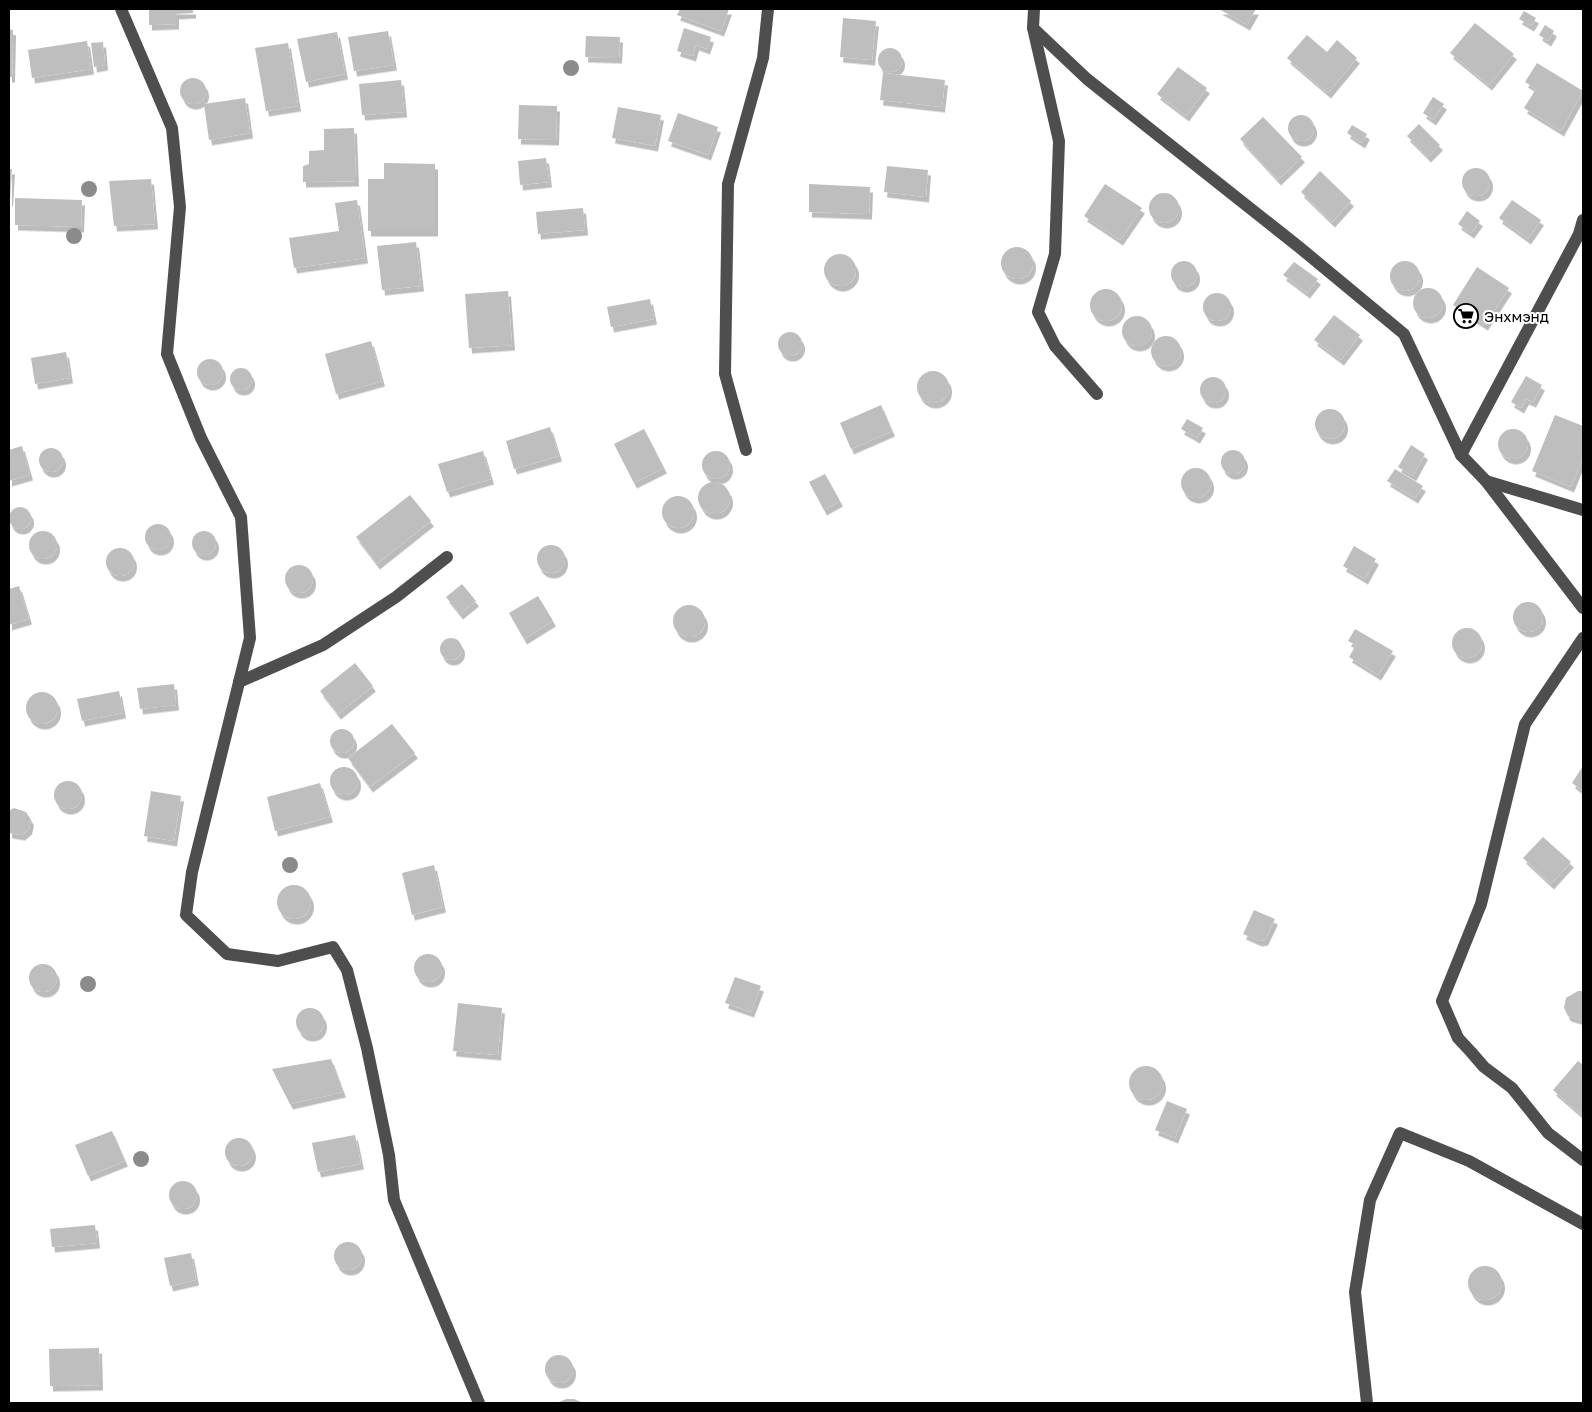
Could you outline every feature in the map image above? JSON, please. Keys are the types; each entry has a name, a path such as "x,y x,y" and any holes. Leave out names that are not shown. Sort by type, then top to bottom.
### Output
{"street":[{"path":"121,9 172,128 180,207 167,354 201,438 241,517 250,638 192,872 186,914 227,954 278,961 333,947 347,970 368,1048 389,1155 394,1200 479,1403"},
{"path":"746,450 725,374 728,184 763,58 768,9"},
{"path":"1034,9 1033,28 1059,141 1055,254 1038,312 1055,346 1097,394"},
{"path":"1033,28 1087,79 1299,247 1404,334 1461,455 1486,481 1583,608"},
{"path":"1461,455 1581,235 1583,220"},
{"path":"1486,481 1583,510"},
{"path":"240,682 323,645 396,597 447,557"},
{"path":"1583,638 1526,724 1481,904 1442,1001 1458,1038 1484,1067 1512,1088 1548,1133 1583,1160"},
{"path":"1367,1403 1355,1292 1370,1200 1400,1133 1469,1161 1583,1224"}],"building":[{"path":"149,9 193,9 193,13 176,14 176,24 149,25"},
{"path":"680,9 729,9 721,31 677,15"},
{"path":"1219,9 1256,9 1247,25"},
{"path":"1524,11 1536,18 1531,26 1519,19"},
{"path":"843,18 876,21 872,60 840,57"},
{"path":"1475,23 1514,54 1489,85 1450,53"},
{"path":"1545,25 1554,31 1548,41 1539,35"},
{"path":"684,28 711,37 707,49 696,45 693,56 677,51"},
{"path":"9,29 13,30 12,77 9,77"},
{"path":"388,31 394,65 354,71 348,37"},
{"path":"337,32 345,74 306,82 297,39"},
{"path":"1307,35 1327,52 1337,40 1357,58 1328,93 1287,58"},
{"path":"586,36 620,37 619,58 585,57"},
{"path":"87,41 91,69 32,78 28,50"},
{"path":"103,42 105,65 94,67 91,43"},
{"path":"288,43 298,106 266,111 255,48"},
{"path":"890,48 898,52 902,60 898,68 890,72 882,68 878,60 882,52"},
{"path":"1537,63 1583,91 1561,131 1524,108 1536,89 1525,82"},
{"path":"1178,67 1207,88 1186,116 1157,94"},
{"path":"883,73 945,80 942,107 880,100"},
{"path":"193,78 202,82 206,91 202,100 193,104 184,100 180,91 184,82"},
{"path":"401,80 404,112 362,115 359,84"},
{"path":"1433,97 1444,104 1433,120 1423,113"},
{"path":"245,98 250,133 209,140 204,104"},
{"path":"519,105 557,106 556,140 518,139"},
{"path":"618,107 661,115 655,146 612,138"},
{"path":"678,113 718,127 708,155 668,141"},
{"path":"1301,115 1310,119 1314,128 1310,137 1301,141 1292,137 1288,128 1292,119"},
{"path":"1263,117 1302,157 1278,180 1240,139"},
{"path":"1419,124 1440,145 1428,157 1407,136"},
{"path":"1352,125 1367,134 1362,143 1347,133"},
{"path":"354,128 356,181 303,182 303,166 309,164 309,151 324,150 324,129"},
{"path":"546,158 549,182 520,185 518,161"},
{"path":"384,163 435,164 435,231 368,231 368,179 384,179"},
{"path":"887,166 928,170 926,197 884,192"},
{"path":"1476,168 1486,172 1490,182 1486,192 1476,196 1466,192 1462,182 1466,172"},
{"path":"9,169 12,169 10,201 9,201"},
{"path":"1320,171 1351,201 1332,222 1301,192"},
{"path":"151,179 155,224 114,226 109,181"},
{"path":"809,184 870,187 869,214 809,212"},
{"path":"1105,184 1142,208 1120,240 1084,216"},
{"path":"1164,193 1175,197 1179,208 1175,219 1164,223 1153,219 1149,208 1153,197"},
{"path":"15,198 82,200 81,227 15,225"},
{"path":"357,200 365,258 294,268 289,238 339,231 335,203"},
{"path":"1512,200 1541,220 1528,239 1499,218"},
{"path":"583,208 585,230 538,234 536,212"},
{"path":"1467,211 1480,221 1471,233 1458,224"},
{"path":"416,242 421,286 382,290 377,246"},
{"path":"1017,247 1023,248 1028,252 1032,257 1032,269 1028,274 1023,278 1017,279 1011,278 1006,274 1002,269 1001,263 1002,257 1006,252 1011,248"},
{"path":"840,254 846,255 851,259 855,264 855,276 851,281 846,285 840,286 834,285 829,281 825,276 824,270 825,264 829,259 834,255"},
{"path":"1184,261 1193,265 1197,274 1193,283 1184,287 1175,283 1171,274 1175,265"},
{"path":"1405,261 1411,262 1419,270 1419,282 1411,290 1405,291 1399,290 1391,282 1390,276 1391,270 1399,262"},
{"path":"1294,262 1318,279 1307,293 1283,275"},
{"path":"1477,267 1509,288 1485,325 1453,305"},
{"path":"1428,288 1434,289 1442,297 1442,309 1434,317 1428,318 1422,317 1414,309 1413,303 1414,297 1422,289"},
{"path":"1106,289 1112,290 1117,294 1121,299 1121,311 1117,316 1112,320 1106,321 1100,320 1095,316 1091,311 1090,305 1091,299 1095,294 1100,290"},
{"path":"508,291 512,345 469,348 465,294"},
{"path":"1217,293 1227,297 1231,307 1227,317 1217,321 1207,317 1203,307 1207,297"},
{"path":"650,299 654,319 611,327 607,307"},
{"path":"1334,315 1360,335 1341,360 1314,340"},
{"path":"1137,316 1148,320 1152,331 1148,342 1137,346 1126,342 1122,331 1126,320"},
{"path":"790,332 799,335 802,344 799,353 790,356 781,353 778,344 781,335"},
{"path":"1166,336 1177,340 1181,351 1177,362 1166,366 1155,362 1151,351 1155,340"},
{"path":"371,341 382,381 336,394 325,354"},
{"path":"66,352 70,378 35,384 31,358"},
{"path":"210,359 219,363 223,372 219,381 210,385 201,381 197,372 201,363"},
{"path":"241,368 249,371 252,379 249,387 241,390 233,387 230,379 233,371"},
{"path":"933,371 939,372 944,376 948,381 948,393 944,398 939,402 933,403 927,402 922,398 918,393 917,387 918,381 922,376 927,372"},
{"path":"1526,376 1542,385 1533,402 1526,399 1521,408 1511,402"},
{"path":"1213,377 1222,381 1226,390 1222,399 1213,403 1204,399 1200,390 1204,381"},
{"path":"881,405 892,431 851,449 840,423"},
{"path":"1330,409 1340,414 1345,424 1340,434 1330,439 1320,434 1315,424 1320,414"},
{"path":"1555,415 1583,426 1583,457 1571,487 1532,471"},
{"path":"1187,419 1203,428 1197,438 1181,429"},
{"path":"550,427 559,456 514,469 506,441"},
{"path":"644,429 664,468 634,483 614,444"},
{"path":"1513,429 1523,434 1528,444 1523,454 1513,459 1503,454 1498,444 1503,434"},
{"path":"1411,445 1425,454 1413,476 1398,467"},
{"path":"22,446 30,475 9,481 9,450"},
{"path":"51,448 59,452 63,460 59,468 51,472 43,468 39,460 43,452"},
{"path":"1228,450 1238,450 1245,457 1245,467 1238,474 1228,474 1221,467 1221,457"},
{"path":"483,451 491,479 447,492 438,464"},
{"path":"716,451 726,455 730,465 726,475 716,479 706,475 702,465 706,455"},
{"path":"1196,468 1207,472 1211,483 1207,494 1196,498 1185,494 1181,483 1185,472"},
{"path":"1395,469 1423,486 1415,498 1387,481"},
{"path":"825,474 840,501 824,510 809,482"},
{"path":"714,482 720,483 725,487 729,492 729,504 725,509 720,513 714,514 708,513 703,509 699,504 698,498 699,492 703,487 708,483"},
{"path":"410,495 431,521 377,564 356,537"},
{"path":"678,496 689,501 694,512 689,523 678,528 667,523 662,512 667,501"},
{"path":"16,507 24,507 31,514 31,522 24,529 16,529 9,522 9,514"},
{"path":"158,524 167,528 171,537 167,546 158,550 149,546 145,537 149,528"},
{"path":"43,531 53,535 57,545 53,555 43,559 33,555 29,545 33,535"},
{"path":"204,531 209,532 215,538 215,548 209,554 204,555 199,554 193,548 192,543 193,538 199,532"},
{"path":"551,545 561,549 565,559 561,569 551,573 541,569 537,559 541,549"},
{"path":"1354,546 1376,559 1365,579 1343,566"},
{"path":"120,548 130,552 134,562 130,572 120,576 110,572 106,562 110,552"},
{"path":"299,565 309,569 313,579 309,589 299,593 289,589 285,579 289,569"},
{"path":"462,584 476,601 460,614 446,597"},
{"path":"19,586 29,619 9,625 9,589"},
{"path":"538,596 553,621 524,639 509,613"},
{"path":"1528,602 1538,607 1543,617 1538,627 1528,632 1518,627 1513,617 1518,607"},
{"path":"689,605 700,610 705,621 700,632 689,637 678,632 673,621 678,610"},
{"path":"1467,628 1473,629 1481,637 1481,649 1473,657 1467,658 1461,657 1453,649 1452,643 1453,637 1461,629"},
{"path":"1355,629 1393,651 1378,675 1349,657 1356,645 1348,641"},
{"path":"451,638 459,641 462,649 459,657 451,660 443,657 440,649 443,641"},
{"path":"355,663 373,686 338,714 320,691"},
{"path":"174,684 176,705 140,709 137,688"},
{"path":"119,691 123,713 82,721 77,699"},
{"path":"42,692 48,693 53,697 57,702 57,714 53,719 48,723 42,724 36,723 31,719 27,714 26,708 27,702 31,697 36,693"},
{"path":"392,724 415,753 370,787 348,758"},
{"path":"342,729 351,732 354,741 351,750 342,753 333,750 330,741 333,732"},
{"path":"1583,766 1583,791 1572,783"},
{"path":"344,767 354,771 358,781 354,791 344,795 334,791 330,781 334,771"},
{"path":"68,781 78,785 82,795 78,805 68,809 58,805 54,795 58,785"},
{"path":"320,783 330,817 275,831 267,797"},
{"path":"151,791 181,796 174,841 144,836"},
{"path":"14,808 26,812 31,820 29,829 22,835 9,833 9,811"},
{"path":"1543,837 1571,862 1551,884 1523,858"},
{"path":"434,865 443,907 412,915 402,873"},
{"path":"294,885 301,886 306,890 310,895 310,909 306,914 301,918 294,919 287,918 282,914 278,909 277,902 278,895 282,890 287,886"},
{"path":"1254,910 1275,919 1265,940 1259,941 1243,934"},
{"path":"428,954 438,958 442,968 438,978 428,982 418,978 414,968 418,958"},
{"path":"43,964 53,968 57,978 53,988 43,992 33,988 29,978 33,968"},
{"path":"735,977 761,986 751,1012 725,1003"},
{"path":"1578,991 1583,991 1582,1020 1568,1016 1564,1008 1566,998"},
{"path":"458,1003 502,1008 498,1055 453,1051"},
{"path":"310,1008 320,1012 324,1022 320,1032 310,1036 300,1032 296,1022 300,1012"},
{"path":"331,1059 343,1092 290,1104 272,1069"},
{"path":"1578,1061 1583,1065 1583,1116 1553,1090"},
{"path":"1146,1066 1153,1067 1158,1071 1162,1076 1162,1090 1158,1095 1153,1099 1146,1100 1139,1099 1134,1095 1130,1090 1129,1083 1130,1076 1134,1071 1139,1067"},
{"path":"1167,1101 1187,1109 1175,1138 1155,1130"},
{"path":"112,1131 125,1161 88,1176 75,1145"},
{"path":"355,1135 361,1164 318,1172 312,1143"},
{"path":"239,1138 249,1142 253,1152 249,1162 239,1166 229,1162 225,1152 229,1142"},
{"path":"183,1181 193,1185 197,1195 193,1205 183,1209 173,1205 169,1195 173,1185"},
{"path":"95,1225 97,1243 52,1247 50,1229"},
{"path":"348,1242 358,1246 362,1256 358,1266 348,1270 338,1266 334,1256 338,1246"},
{"path":"191,1253 196,1280 170,1286 164,1258"},
{"path":"1485,1266 1492,1267 1497,1271 1501,1276 1501,1290 1497,1295 1492,1299 1485,1300 1478,1299 1473,1295 1469,1290 1468,1283 1469,1276 1473,1271 1478,1267"},
{"path":"99,1348 100,1385 50,1386 49,1349"},
{"path":"559,1355 569,1359 573,1369 569,1379 559,1383 549,1379 545,1369 549,1359"},
{"path":"566,1399 574,1399 583,1403 557,1403"}],"place":[{"name":"Энхмэнд","path":"1466,316"}]}
